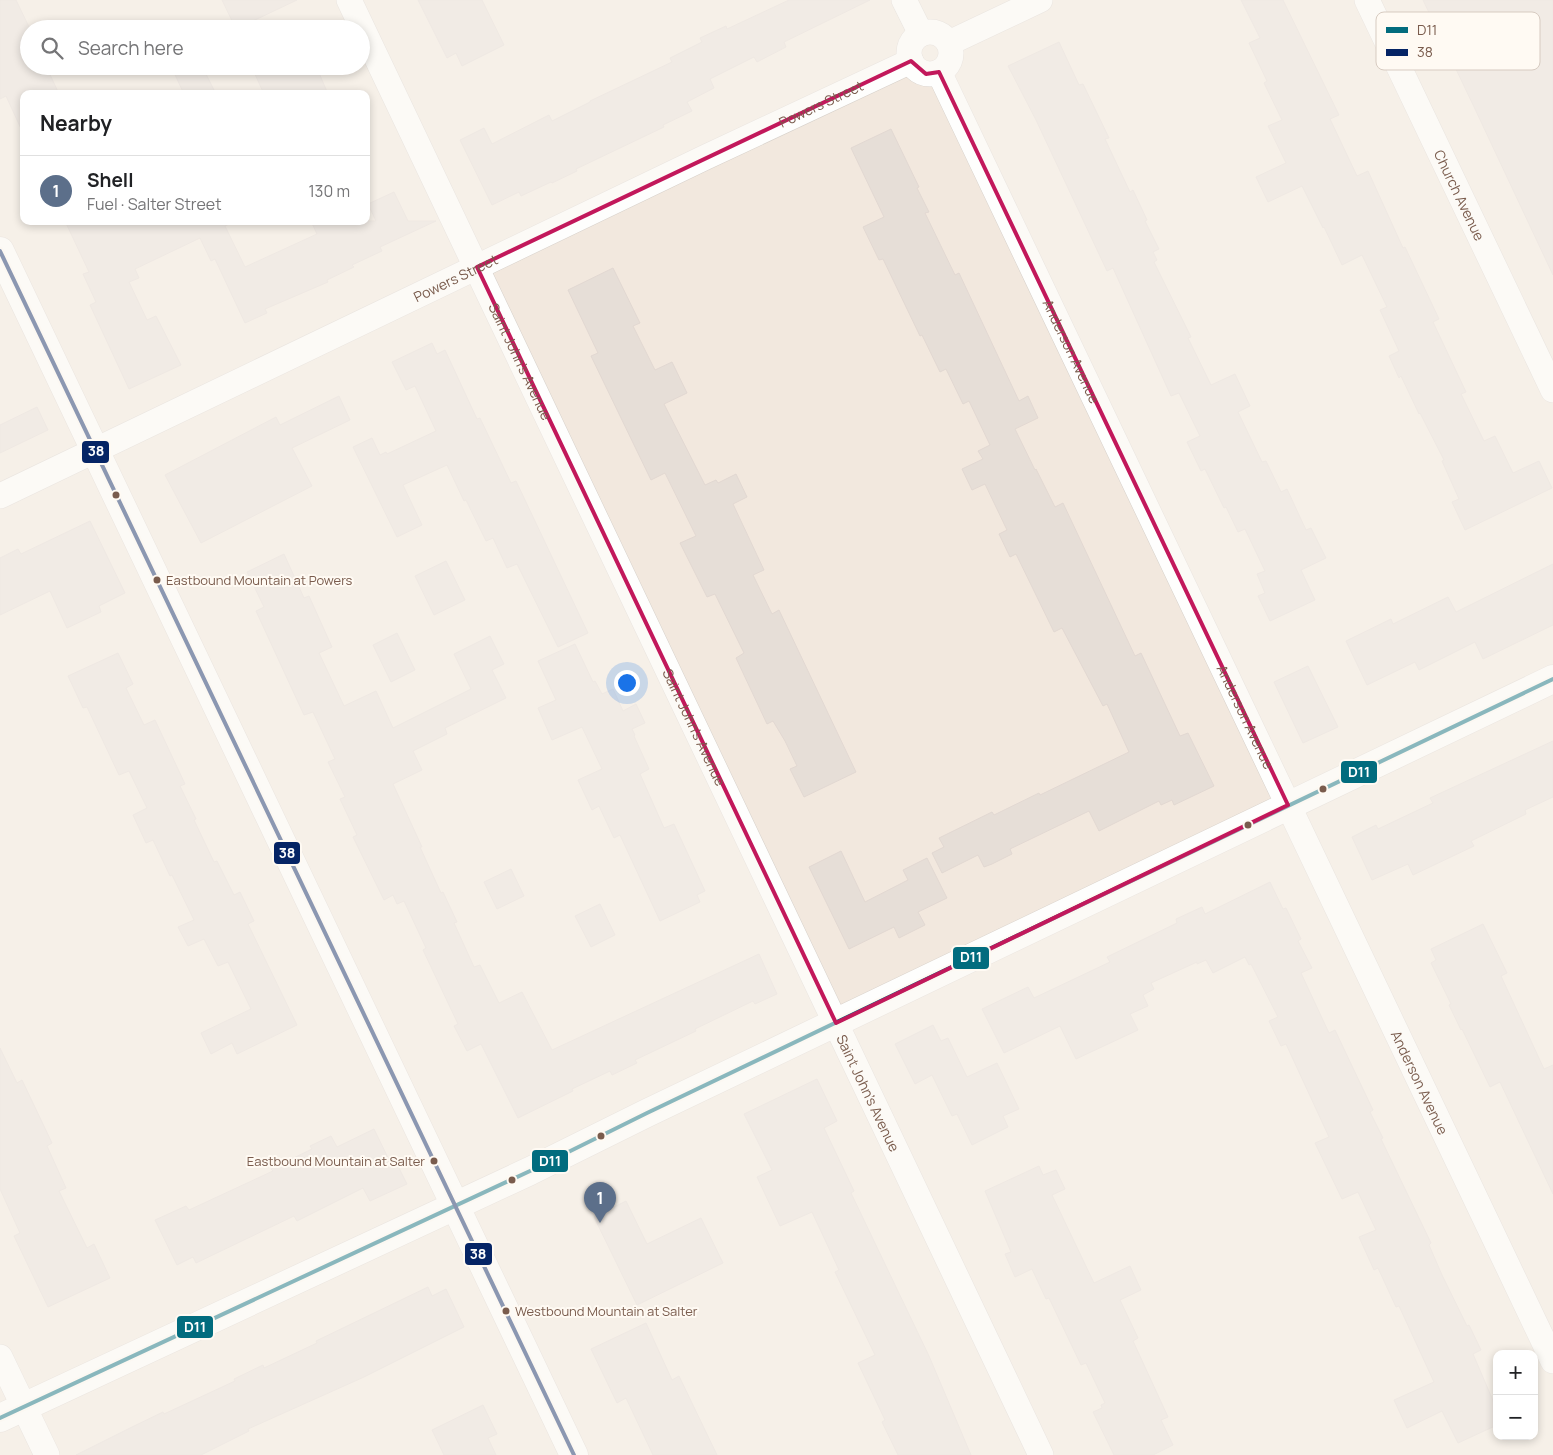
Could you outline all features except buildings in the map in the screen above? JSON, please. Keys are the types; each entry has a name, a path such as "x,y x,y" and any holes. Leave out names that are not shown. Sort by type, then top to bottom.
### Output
{"main road":[{"path":"0,251 574,1455"},
{"path":"12,1412 530,1171 1553,679"}],"street":[{"name":"Saint John's Avenue","path":"349,0 359,20"},
{"path":"904,0 921,34"},
{"path":"949,43 1040,0"},
{"name":"Church Avenue","path":"1367,0 1376,19"},
{"path":"933,32 940,34 949,43 951,56 948,63 939,72 926,74 915,67 912,62 910,49 916,38 921,34 933,32"},
{"name":"Saint John's Avenue","path":"370,44 1041,1455"},
{"name":"Powers Street","path":"0,496 477,267 912,62"},
{"name":"Church Avenue","path":"1400,70 1553,390"},
{"name":"Anderson Avenue","path":"939,72 1553,1361"},
{"path":"0,1357 12,1412 47,1455"}],"highlighted area":[{"path":"911,61 926,74 939,72 1288,805 836,1023 477,267"}],"shaded area":[{"path":"0,0 1553,0 1553,1455 0,1455"}],"transit line":[{"name":"38","path":"0,251 574,1455"},
{"name":"D11","path":"0,1418 530,1171 647,1113 1553,679"}],"place":[{"name":"Eastbound Mountain at Powers","path":"157,580"},
{"name":"Eastbound Mountain at Salter","path":"434,1161"},
{"name":"Shell","path":"600,1223"},
{"name":"Westbound Mountain at Salter","path":"506,1311"}]}
